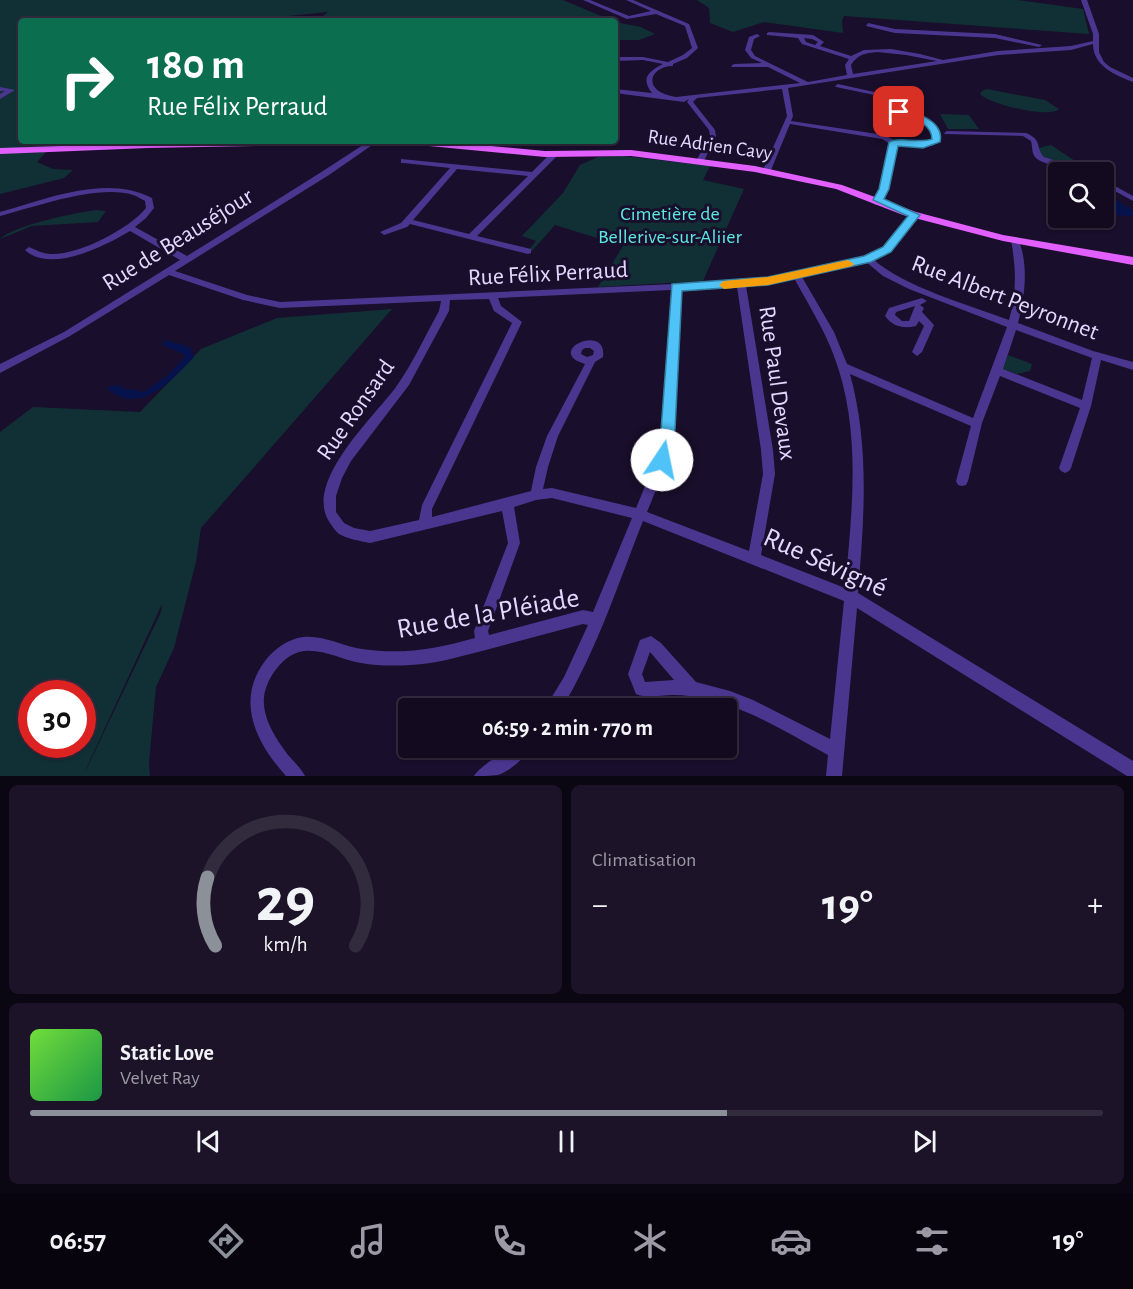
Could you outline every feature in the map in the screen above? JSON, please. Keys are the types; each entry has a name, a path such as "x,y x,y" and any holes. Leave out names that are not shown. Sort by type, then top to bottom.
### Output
{"main road":[{"path":"0,151 231,144"},
{"name":"Rue Adrien Cavy","path":"442,144 555,154 631,153 767,170 861,195 914,215 1015,240 1133,261"}],"street":[{"path":"586,0 629,18 656,12"},
{"path":"629,0 687,26 696,44 692,52 651,75 648,80 649,86 661,96"},
{"path":"1084,0 1096,34 1095,45 1105,66 1133,80"},
{"path":"868,25 895,31 995,36 1038,47 1058,49 1095,45"},
{"path":"770,34 801,36 802,42 852,58 866,52 889,51 947,61"},
{"path":"757,36 751,38 747,47 753,57 808,84"},
{"path":"1053,39 1071,48"},
{"path":"618,91 692,99 808,84 1038,47"},
{"path":"851,77 848,66 852,58"},
{"path":"899,68 920,69 954,63 964,58"},
{"path":"618,59 659,59 671,65"},
{"path":"734,66 769,65"},
{"path":"787,122 884,137 894,142 932,144 937,140 936,132 926,121 899,112 881,95 838,86"},
{"path":"767,170 790,116 785,87"},
{"path":"0,89 12,90 0,97"},
{"path":"692,99 712,130 713,136 700,161"},
{"path":"947,133 1024,134 1036,143 1036,153 1041,159 1051,162"},
{"path":"877,201 884,189 894,142"},
{"path":"70,148 76,144"},
{"name":"Rue de Beauséjour","path":"0,369 67,334 370,144"},
{"path":"472,236 555,154"},
{"path":"404,161 535,175"},
{"path":"384,232 404,225 456,166"},
{"path":"1114,188 1133,199"},
{"path":"0,214 92,192 126,191 146,197 150,204 145,216 131,228 65,255 46,257 28,250"},
{"name":"Rue Félix Perraud","path":"166,271 246,298 280,305 741,284 797,275 867,259 887,250 914,215"},
{"path":"408,221 528,250"},
{"path":"131,228 186,259"},
{"path":"962,481 977,424 1018,306 1021,281 1015,240"},
{"name":"Rue Albert Peyronnet","path":"867,259 881,271 924,296 1097,356 1133,366"},
{"path":"797,275 825,323 844,367 856,419 860,451 860,501 834,776"},
{"name":"Rue Paul Devaux","path":"741,284 769,474 754,558"},
{"name":"Rue de la Pléiade","path":"560,698 597,620 662,460 668,430 676,287"},
{"path":"425,523 426,509 517,322 496,308 493,296"},
{"path":"924,296 913,324 905,325 895,322 890,316 892,310 924,296"},
{"name":"Rue Ronsard","path":"446,299 444,311 400,389 340,467 331,485 329,497 331,514 338,526 352,534 370,537 536,495"},
{"path":"917,313 929,325 917,352"},
{"path":"1065,468 1086,406 1097,356"},
{"path":"536,495 537,483 560,420 585,378 591,361"},
{"path":"844,367 977,424"},
{"path":"996,370 1086,406"},
{"name":"Rue Sévigné","path":"536,495 552,494 639,514 852,597 1133,770"},
{"path":"483,643 481,631 514,543 507,504"},
{"name":"Rue de la Pléiade","path":"297,776 281,761 264,729 257,700 260,684 279,655 293,646 311,644 360,656 406,659 432,656 583,617 597,620"},
{"path":"691,688 726,697 764,713 836,751"},
{"path":"482,776 510,758"}],"green space":[{"path":"0,0 563,0 606,18 321,18 328,12 269,18 18,18 18,144 62,144 47,151 37,162 53,169 73,170 64,178 0,194"},
{"path":"697,0 1018,0 1083,9 1089,34 844,16 843,33 764,22 733,32 710,23 709,8"},
{"path":"618,23 641,27 655,34 639,40 618,40"},
{"path":"987,89 1045,100 1059,109 1044,112 1006,106 980,94"},
{"path":"940,114 969,115 979,129 948,129"},
{"path":"1051,145 1077,162 1049,160 1040,154 1039,148"},
{"name":"Cimetière de Bellerive-sur-Aliier","path":"623,156 710,166 703,180 744,189 703,281 598,287 623,246 555,225 532,251 528,251 536,241 522,236 563,193 580,165 598,157"},
{"path":"96,210 106,211 98,222 32,226 0,239 31,224"},
{"path":"392,309 201,528 196,562 174,648 156,687 149,762 150,776 0,776 0,432 33,407 140,412 201,349 277,318"},
{"path":"1008,355 1032,364 1030,371 1017,374 1003,369"}],"shaded area":[{"path":"1114,198 1133,211 1133,216 1114,215"},
{"path":"165,340 190,347 194,357 176,376 143,397 131,399 119,396 107,388 118,385 128,390 144,392 168,375 185,357 162,345"}],"slow traffic":[{"path":"724,285 768,281 848,264"}],"route":[{"path":"662,460 668,430 676,287 768,281 867,259 887,250 914,215 878,200 884,189 894,142 923,145 932,144 937,140 936,132 930,123 899,112"}]}
